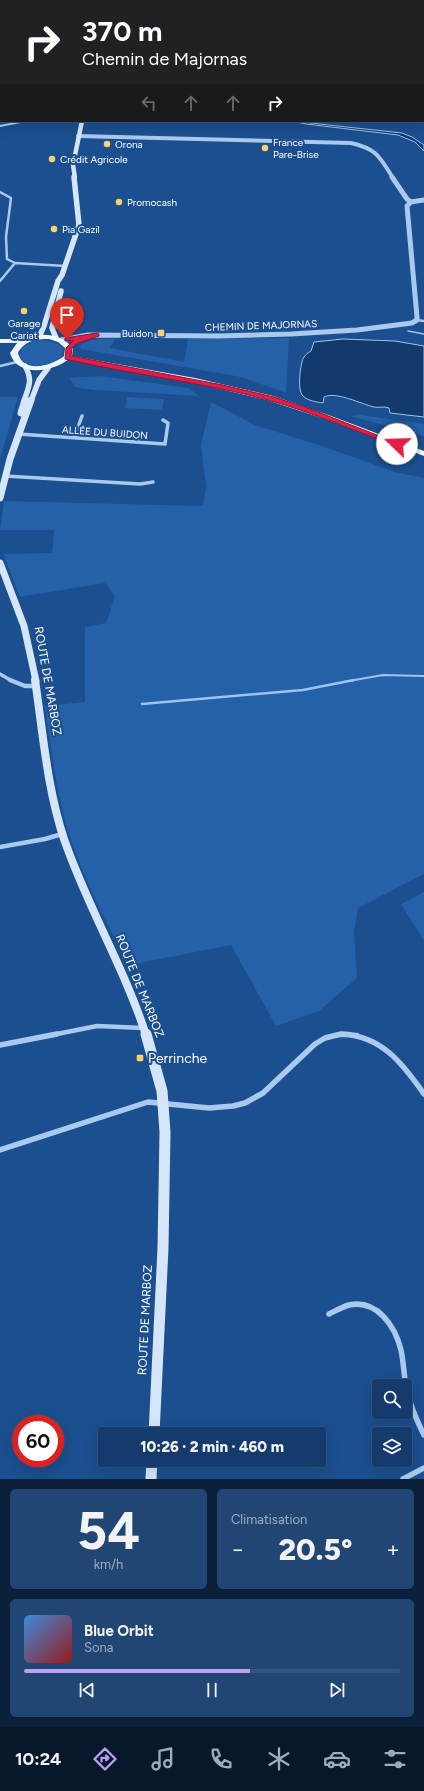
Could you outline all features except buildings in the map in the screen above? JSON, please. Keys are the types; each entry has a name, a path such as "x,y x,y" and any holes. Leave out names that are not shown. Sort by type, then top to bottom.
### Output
{"main road":[{"path":"35,338 41,333 44,326 79,225 73,165 82,122"},
{"path":"7,349 17,362 32,368 48,368 60,364 68,358 69,348 58,339 52,328 62,285 62,275"},
{"path":"0,341 25,341 35,338 58,339"},
{"path":"7,349 16,348 25,341"},
{"path":"68,358 223,387 271,399 310,411 424,454"},
{"path":"0,498 30,381 30,375 25,366"},
{"path":"17,434 24,421 35,386 41,375 48,368"},
{"name":"ROUTE DE MARBOZ","path":"0,563 22,621 36,686 54,802 63,834 144,1028 160,1080 165,1120 164,1201 154,1427"},
{"path":"151,1479 152,1467"}],"street":[{"path":"0,122 7,125"},
{"path":"0,126 21,122"},
{"path":"78,136 351,143 367,147 378,155 407,199 411,202"},
{"path":"0,192 10,198 6,237 6,259 15,263 65,266"},
{"path":"417,320 407,206 411,202 424,200"},
{"path":"0,281 15,263"},
{"name":"CHEMIN DE MAJORNAS","path":"58,339 97,335 218,336 291,334 404,325 417,320 424,321"},
{"name":"CHEMIN DE MAJORNAS","path":"69,348 81,339 97,335"},
{"path":"0,366 17,362"},
{"path":"74,438 82,416"},
{"name":"ALLÉE DU BUIDON","path":"17,434 165,444 168,423 163,420"},
{"path":"5,476 140,484 153,482"},
{"path":"0,674 14,683 24,686 36,686"},
{"path":"0,847 45,839 63,834"},
{"path":"0,1045 97,1026 144,1028"},
{"path":"0,1150 131,1106 148,1102 163,1101 204,1108 220,1108 245,1103 262,1093 310,1048 323,1039 341,1033 361,1036 388,1051 408,1071 424,1094"},
{"path":"329,1314 343,1307 361,1305 371,1307 386,1319 398,1339 408,1395 424,1435"},
{"path":"403,1479 424,1468"}],"shaded area":[{"path":"297,122 402,133 412,137 424,145 424,151 415,142 398,135"},
{"path":"289,338 286,393 241,377 81,349 79,346 92,340 115,339 110,348 184,362 188,339"},
{"path":"343,339 395,341 424,346 424,417 390,413 389,408 374,407 342,397 324,397 323,403 305,398 300,389 301,365 304,357 311,351 314,342"},
{"path":"42,340 53,342 61,346 63,348 62,356 52,363 39,366 22,360 19,355 23,347 35,341"},
{"path":"100,376 189,388 199,396 94,390 75,387 69,378"},
{"path":"0,397 18,397 0,459"},
{"path":"127,397 164,399 162,410 125,408"},
{"path":"211,402 255,425 322,446 395,472 424,478 424,874 358,908 354,932 357,978 319,1011 276,1026 231,945 129,965 85,877 67,829 59,794 45,706 85,702 85,627 106,623 115,596 105,583 20,597 3,554 52,553 54,530 0,530 4,501 203,506 206,487 201,445"},
{"path":"360,415 424,424 424,436 350,416"},
{"path":"424,892 424,941 401,904"}],"waterway":[{"path":"408,331 424,334"},
{"path":"349,681 383,675 424,676"},
{"path":"142,704 303,690 354,680"}],"place":[{"name":"Orona","path":"107,144"},
{"name":"France Pare-Brise","path":"265,148"},
{"name":"Crédit Agricole","path":"52,159"},
{"name":"Promocash","path":"119,202"},
{"name":"Pia Gazil","path":"54,229"},
{"name":"Garage Cariat","path":"24,311"},
{"name":"Buidon","path":"161,333"},
{"name":"Perrinche","path":"140,1058"}],"route":[{"path":"67,339 97,335 75,342 69,348 70,354 68,358 243,391 310,411 397,444"}]}
